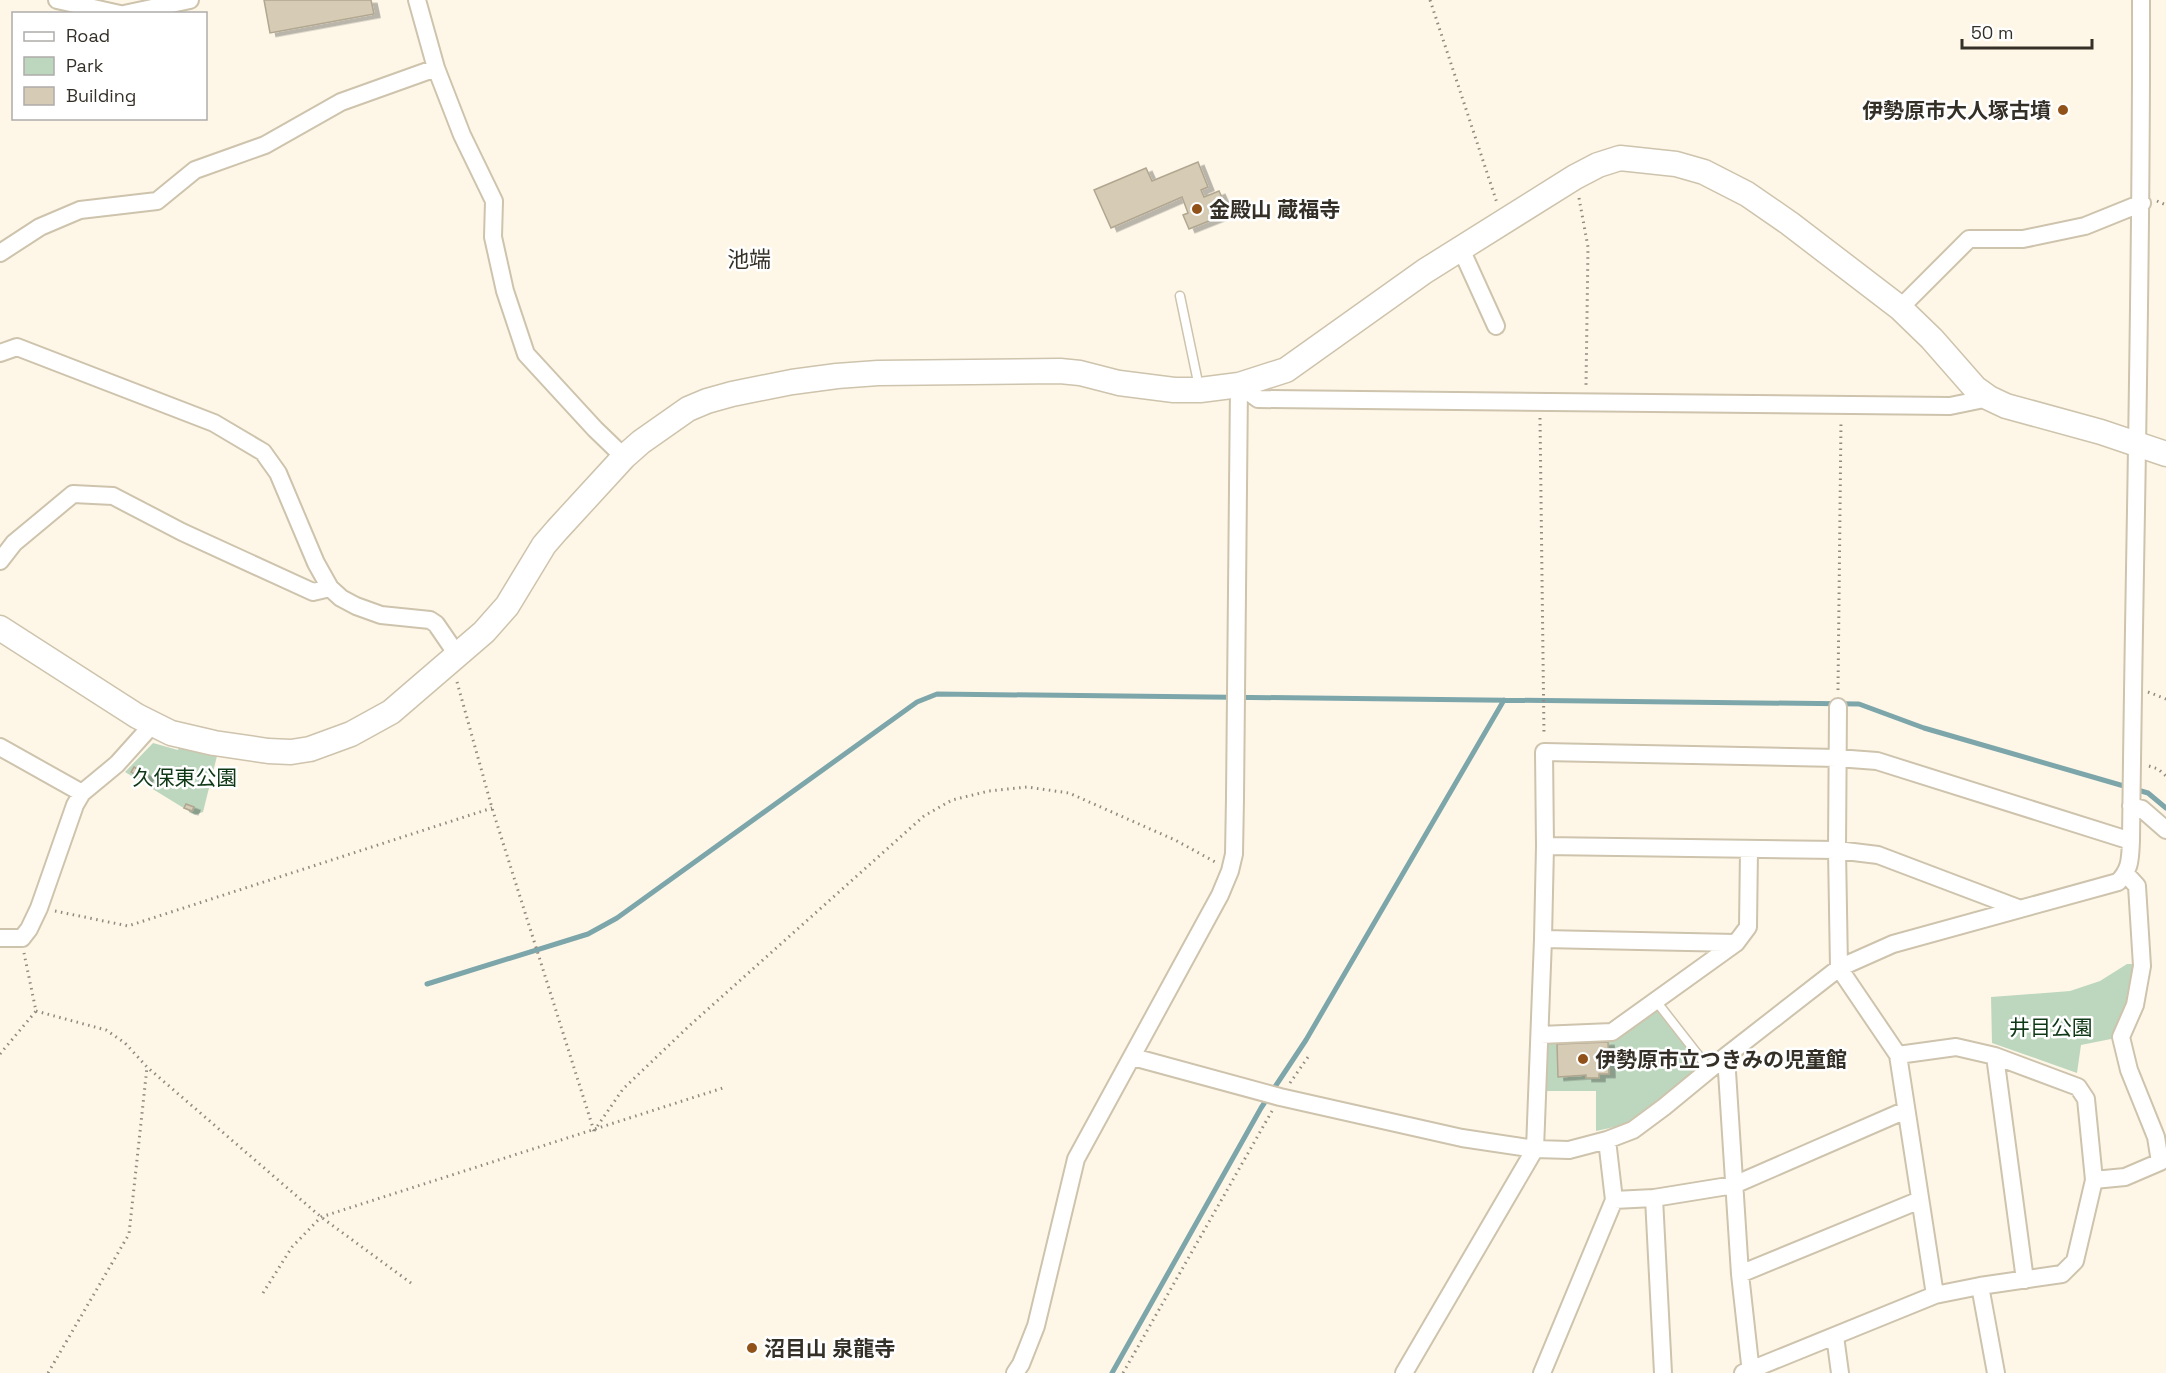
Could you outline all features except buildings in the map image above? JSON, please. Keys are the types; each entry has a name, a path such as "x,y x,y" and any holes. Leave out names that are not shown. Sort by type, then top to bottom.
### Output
{"street":[{"path":"57,0 113,12"},
{"path":"132,12 190,0"},
{"path":"417,0 436,69 462,135 483,174 494,201 493,237 505,291 526,354 624,457"},
{"path":"1134,1057 1280,1096 1462,1138 1535,1149 1569,1150 1633,1130 1839,968 1893,944 2118,882 2126,874 2131,841 2139,444 2142,203 2141,0"},
{"path":"0,254 40,227 80,210 157,201 195,170 265,145 341,102 436,69"},
{"path":"0,628 152,726 171,734 236,746 291,752 310,749 341,739 392,712 455,659 507,606 543,545 624,457 688,409 707,401 792,382 837,376 914,372 1060,371 1080,373 1119,383 1174,390 1200,390 1239,385 1286,370 1425,271 1575,177 1598,165 1620,158 1676,164 1704,172 1747,194 1790,223 1900,308 1932,339 1975,388 1989,398 2006,406 2139,444 2166,454"},
{"path":"1900,308 1969,240 2023,239 2085,225 2142,203"},
{"path":"1461,249 1496,326"},
{"path":"0,353 17,347 214,423 264,452 278,473 316,562 330,588 341,598 381,615 430,620 436,624 455,659"},
{"path":"1239,385 1258,399 1950,406 1989,398"},
{"path":"1015,1373 1021,1364 1036,1326 1077,1159 1220,895 1234,854 1239,385"},
{"path":"0,561 23,535 73,494 113,496 182,532 313,592 330,588"},
{"path":"1838,707 1839,968 1898,1055 1935,1295"},
{"path":"0,938 22,938 29,929 39,908 66,827 82,793 117,764 152,726"},
{"path":"0,747 82,793"},
{"path":"1404,1373 1535,1149 1543,939 1544,753 1837,758 1877,761 2131,841"},
{"path":"2132,801 2166,830"},
{"path":"1545,846 1837,850 1878,855 2019,908"},
{"path":"1540,1035 1612,1032 1736,943 1748,927 1749,849"},
{"path":"2094,1180 2125,1178 2160,1162 2156,1137 2129,1070 2121,1037 2135,1005 2142,966 2137,886 2126,874"},
{"path":"1543,939 1736,943"},
{"path":"1726,1056 1748,1372 1935,1295 2062,1274 2075,1262 2094,1180 2086,1099 2078,1088 1995,1056 1956,1047 1898,1055"},
{"path":"1995,1056 2025,1280"},
{"path":"1614,1200 1654,1198 1734,1185 1906,1110"},
{"path":"1542,1373 1614,1200 1607,1140"},
{"path":"1654,1198 1663,1373"},
{"path":"1740,1274 1920,1200"},
{"path":"1980,1286 1994,1373"},
{"path":"1835,1336 1840,1373"}],"lane":[{"path":"1180,296 1200,390"},
{"path":"1656,1001 1709,1069"}],"path":[{"path":"1430,0 1497,202"},
{"path":"1575,177 1588,247 1586,402"},
{"path":"1540,402 1544,753"},
{"path":"1838,707 1841,405"},
{"path":"455,659 492,807 594,1131"},
{"path":"594,1131 623,1089 688,1027 924,816 952,800 989,790 1027,787 1068,793 1175,840 1230,871"},
{"path":"39,908 128,926 492,807"},
{"path":"22,938 36,1011"},
{"path":"0,1054 36,1011"},
{"path":"36,1011 106,1030 125,1043 147,1066 321,1217 411,1283"},
{"path":"1123,1373 1244,1156 1280,1096 1308,1057"},
{"path":"48,1373 129,1234 147,1066"},
{"path":"263,1293 292,1247 321,1217 726,1087"}],"green space":[{"name":"久保東公園","path":"153,743 178,750 179,747 217,756 203,812 195,815 125,772"},
{"name":"井目公園","path":"2127,964 2139,964 2129,1011 2111,1039 2081,1045 2077,1073 1992,1043 1991,997 2070,991 2100,981"},
{"path":"1650,1010 1658,1010 1698,1062 1699,1069 1624,1125 1596,1131 1596,1091 1544,1091 1545,1044 1549,1040 1608,1037"}],"waterway":[{"path":"427,984 588,934 617,918 917,702 937,694 1859,704 1924,728 2148,793 2166,808"},
{"path":"1112,1373 1261,1108 1306,1040 1504,700"}],"place":[{"name":"伊勢原市大人塚古墳","path":"2063,110"},
{"name":"金殿山 蔵福寺","path":"1197,209"},
{"name":"伊勢原市立つきみの児童館","path":"1583,1059"},
{"name":"沼目山 泉龍寺","path":"752,1348"}],"district":[{"name":"池端","path":"749,259"}]}
